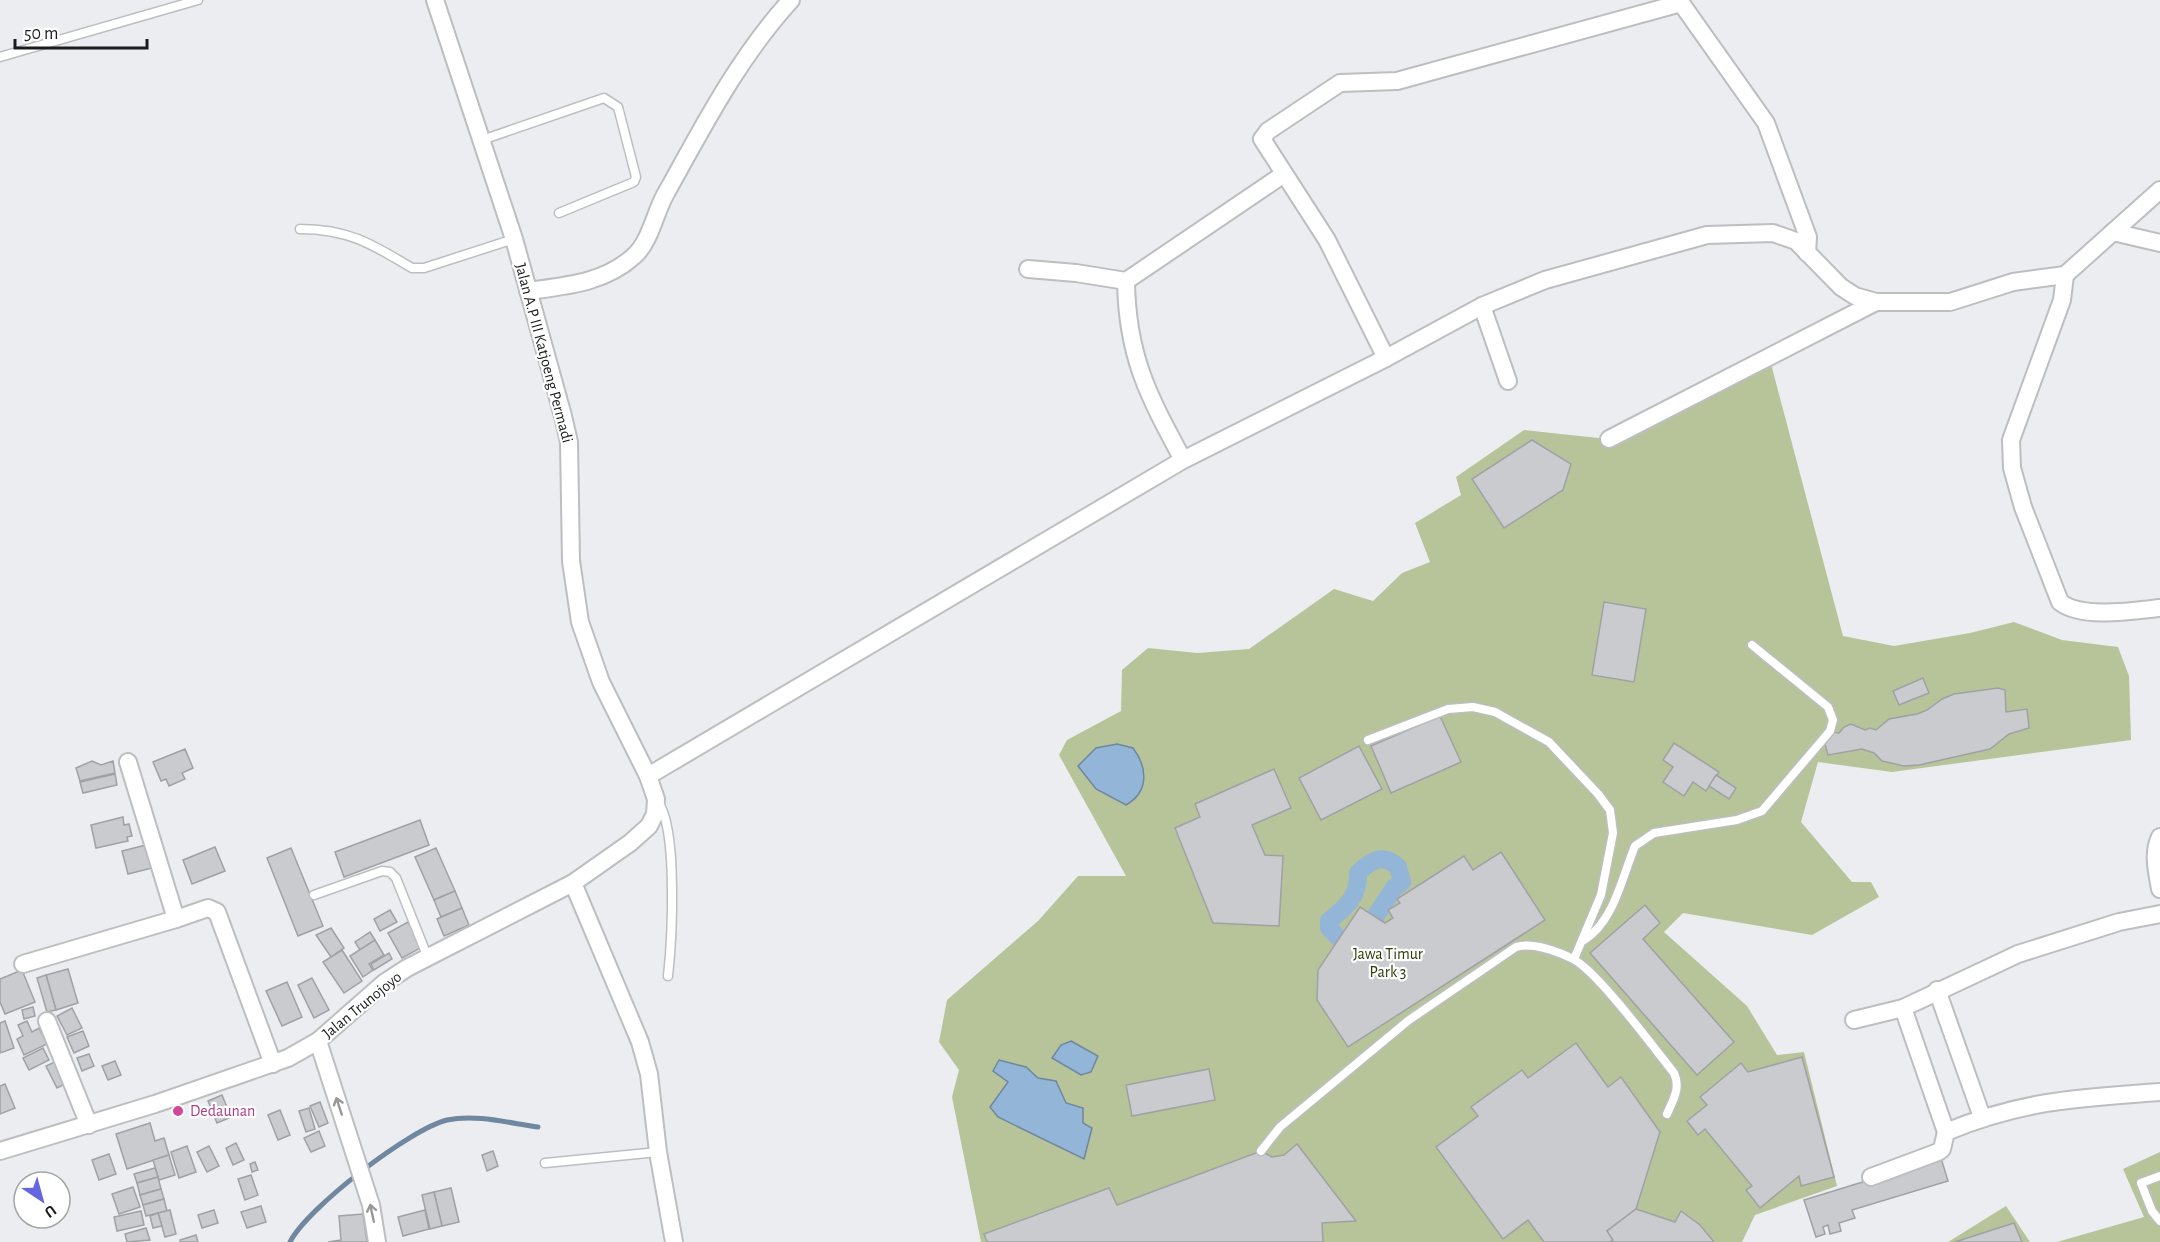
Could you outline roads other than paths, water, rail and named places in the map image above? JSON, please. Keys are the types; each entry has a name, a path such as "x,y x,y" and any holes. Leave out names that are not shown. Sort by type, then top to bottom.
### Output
{"street":[{"name":"Jalan A.P III Katjoeng Permadi","path":"435,0 514,239 569,442 571,561 580,622 601,682 648,776"},
{"path":"528,291 580,284 608,274 635,256 664,197 737,68 756,40 791,0"},
{"path":"1386,358 1327,240 1262,142 1263,135 1340,83 1397,81 1681,3 1766,123 1808,237 1808,254"},
{"path":"1028,269 1126,280 1284,174"},
{"path":"656,799 648,776 1183,460 1386,358 1482,306 1545,280 1707,235 1773,233 1796,241 1841,287 1855,296 1876,302 1950,302 2013,282 2065,275 2160,190"},
{"path":"2113,232 2160,243"},
{"path":"2065,275 2062,300 2011,440 2012,468 2023,507 2060,602 2069,610 2082,612 2160,608"},
{"path":"1126,280 1126,320 1131,346 1157,412 1183,460"},
{"path":"1609,439 1876,302"},
{"path":"1482,306 1508,381"},
{"path":"128,762 176,918"},
{"name":"Jalan Trunojoyo","path":"0,1151 88,1125 273,1064 318,1041 384,983 573,884 649,826 655,814 656,799"},
{"path":"2160,837 2156,846 2155,860 2160,889"},
{"path":"573,884 640,1042 655,1114 658,1152 674,1242"},
{"path":"23,964 214,908 273,1064"},
{"path":"1854,1020 1902,1008 2018,954 2120,922 2160,914"},
{"path":"1937,990 1982,1117"},
{"path":"1871,1177 1938,1152 1942,1149 1946,1132 1902,1008"},
{"path":"47,1021 88,1125"},
{"path":"318,1041 374,1215 377,1242"},
{"path":"1946,1132 1982,1117 2057,1100 2160,1092"}],"lane":[{"path":"0,57 198,0"},
{"path":"482,140 604,98 618,107 636,177 634,182 559,213"},
{"path":"300,229 337,230 350,234 412,268 424,268 514,239"},
{"path":"1584,940 1599,929 1606,918 1635,846 1644,838 1653,833 1737,820 1762,811 1830,732 1833,720 1828,707 1752,645"},
{"path":"1368,740 1448,709 1473,707 1503,716 1549,742 1610,810 1613,833 1601,895 1574,960"},
{"path":"656,799 668,826 671,948 668,976"},
{"path":"314,895 381,871 390,873 396,878 428,958"},
{"path":"1262,1151 1280,1127 1409,1020 1516,947 1527,944 1574,960 1614,1000 1674,1073 1678,1081 1667,1114"},
{"path":"545,1163 658,1152"},
{"path":"2160,1176 2141,1183 2152,1212 2160,1221"}],"water":[{"path":"1117,744 1133,748 1143,771 1144,779 1139,793 1126,805 1096,789 1078,766 1096,748"},
{"path":"1071,1041 1098,1056 1091,1072 1081,1075 1052,1058 1061,1045"},
{"path":"999,1060 1026,1067 1038,1078 1056,1081 1066,1103 1083,1108 1083,1123 1092,1128 1084,1159 998,1117 990,1107 1008,1082 993,1071"}],"waterway":[{"path":"1339,938 1329,928 1329,921 1346,906 1354,895 1358,873 1372,862 1382,859 1398,867 1402,882 1394,888 1375,917"},
{"path":"290,1242 300,1227 337,1191 386,1154 430,1126 447,1120 469,1118 538,1127"}],"place":[{"name":"Dedaunan","path":"178,1111"}],"park label":[{"name":"Jawa Timur Park 3","path":"1388,963"}]}
